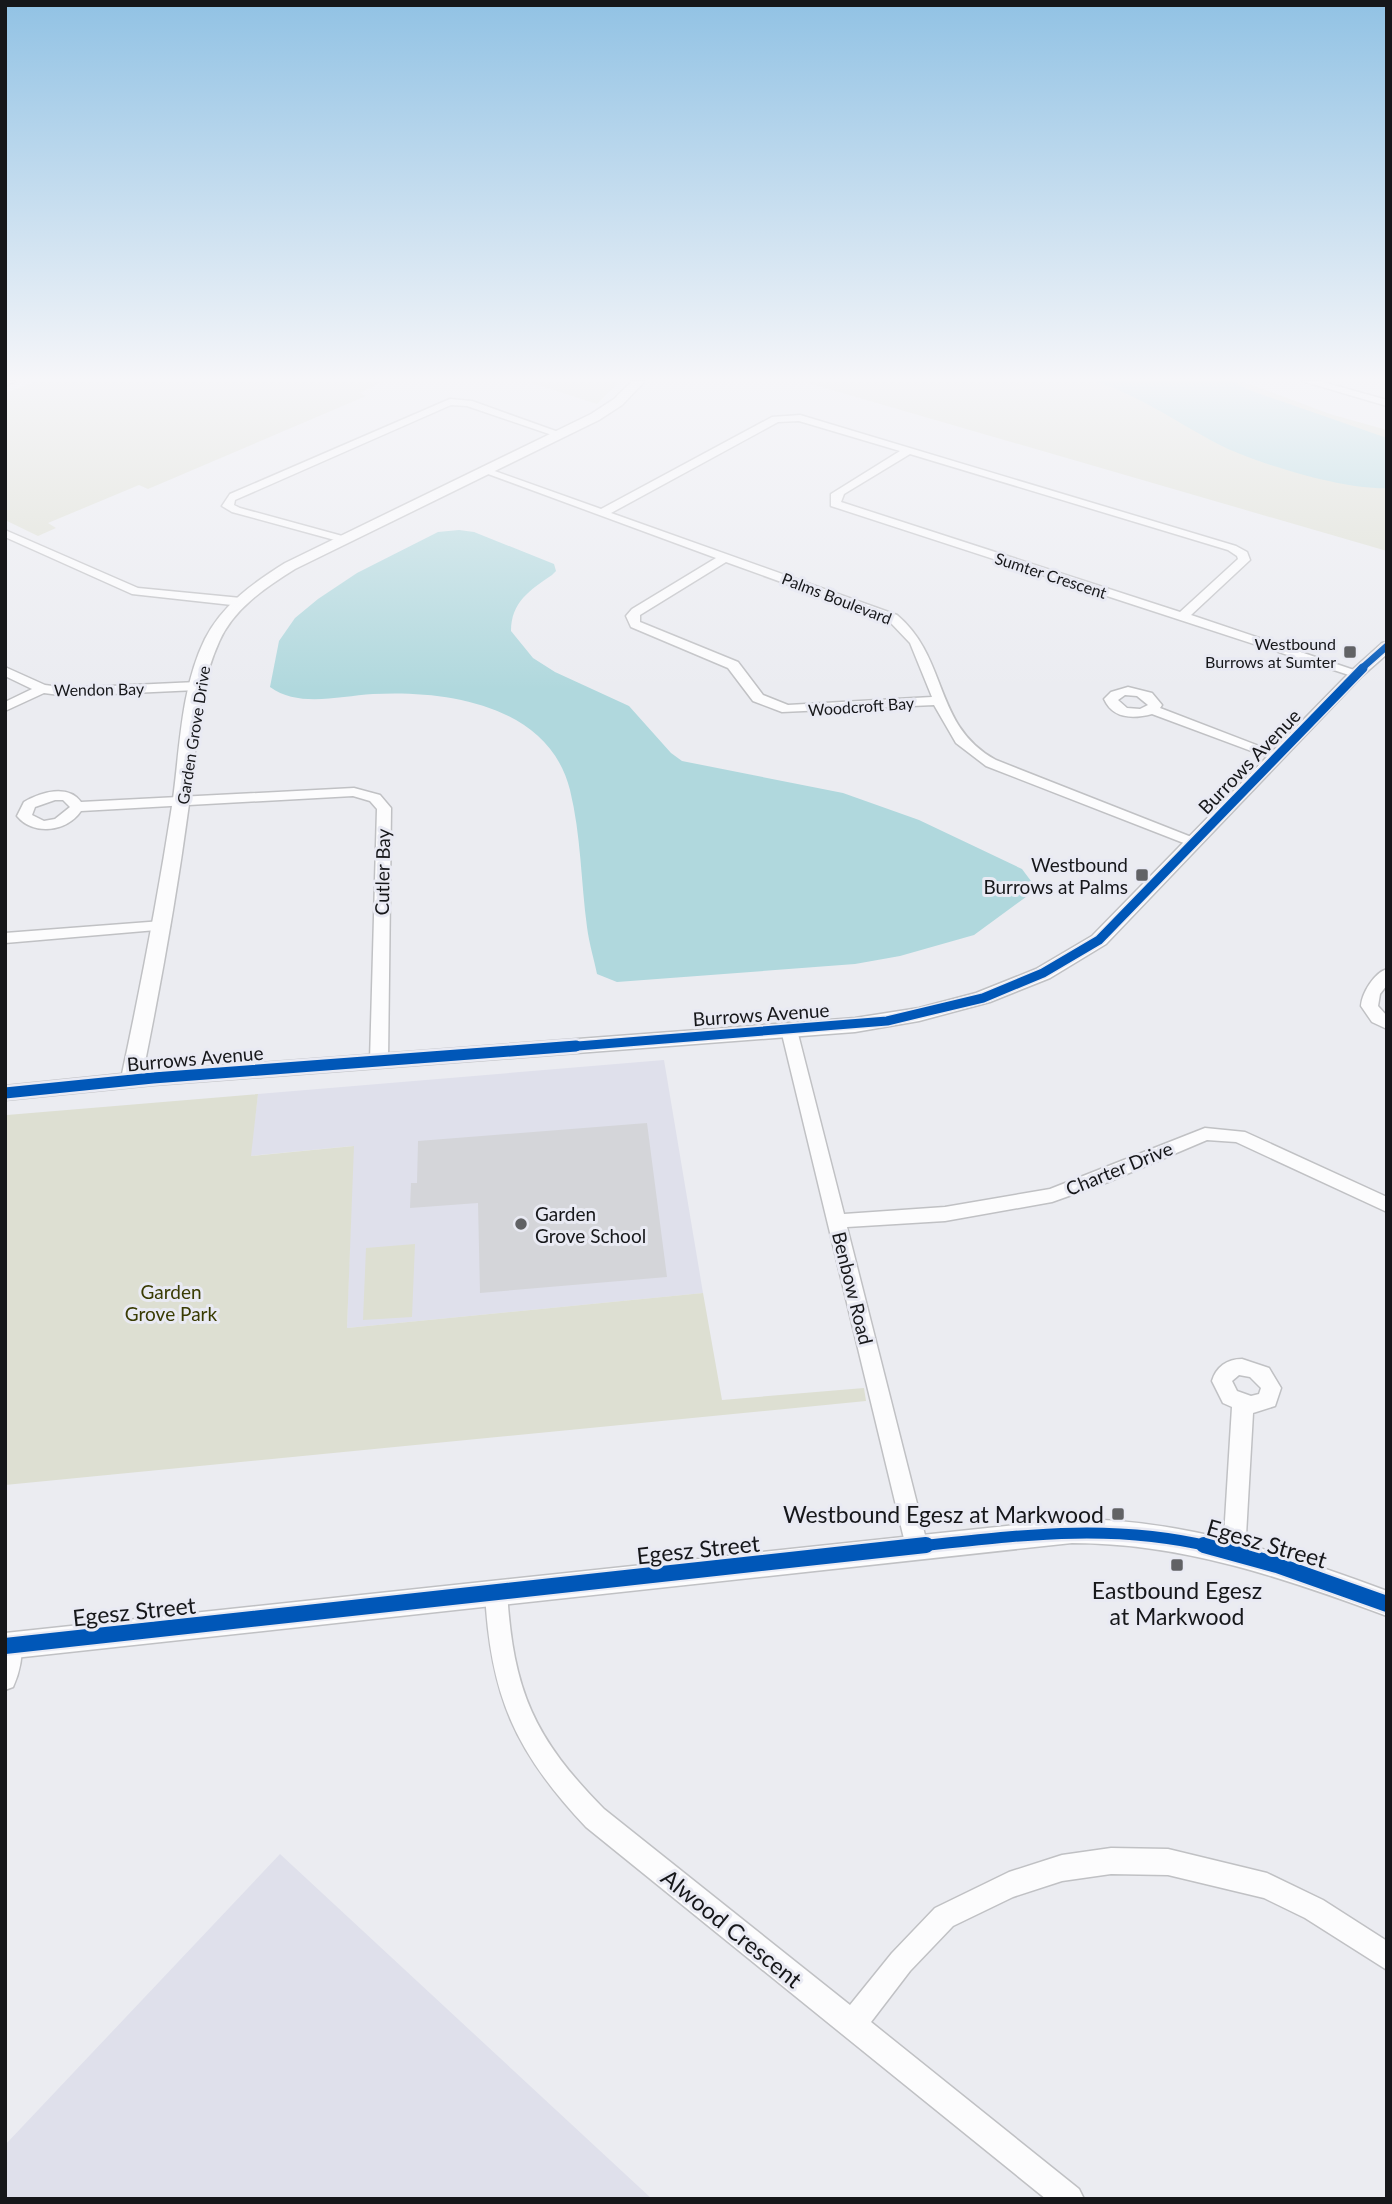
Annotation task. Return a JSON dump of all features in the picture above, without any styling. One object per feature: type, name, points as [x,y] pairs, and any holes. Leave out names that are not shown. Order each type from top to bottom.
[{"type":"street","points":[[262,484],[234,496],[228,506],[342,539]]},
{"type":"street","name":"Garden Grove Drive","points":[[131,1080],[162,926],[197,686],[212,640],[241,602],[275,575],[342,539],[458,484]]},
{"type":"street","name":"Palms Boulevard","points":[[521,484],[882,613],[902,624],[912,636],[956,735],[969,750],[991,764],[1194,843]]},
{"type":"street","points":[[602,513],[657,484]]},
{"type":"street","name":"Sumter Crescent","points":[[854,484],[835,496],[835,505],[1357,673]]},
{"type":"street","points":[[1018,484],[1232,548],[1243,554],[1244,561],[1182,617]]},
{"type":"street","points":[[5,533],[136,592],[241,602]]},
{"type":"street","name":"Woodcroft Bay","points":[[726,557],[636,612],[632,617],[635,624],[733,665],[758,698],[787,709],[940,701]]},
{"type":"street","name":"Burrows Avenue","points":[[5,1093],[131,1080],[897,1020],[939,1011],[1023,984],[1064,964],[1099,940],[1384,648],[1387,631]]},
{"type":"street","name":"Wendon Bay","points":[[5,671],[42,689],[84,692],[197,686]]},
{"type":"street","points":[[5,707],[42,689]]},
{"type":"street","points":[[1152,710],[1278,756]]},
{"type":"street","name":"Cutler Bay","points":[[181,802],[354,792],[367,794],[384,808],[379,1061]]},
{"type":"street","points":[[77,807],[181,802]]},
{"type":"street","points":[[5,937],[162,926]]},
{"type":"street","points":[[1387,974],[1368,1002],[1372,1012],[1387,1024]]},
{"type":"street","name":"Benbow Road","points":[[789,1030],[918,1547]]},
{"type":"street","name":"Charter Drive","points":[[837,1221],[945,1214],[1052,1195],[1205,1134],[1238,1136],[1387,1205]]},
{"type":"street","points":[[1234,1553],[1243,1404]]},
{"type":"street","name":"Egesz Street","points":[[8,1646],[496,1591],[1086,1531],[1180,1542],[1234,1553],[1321,1578],[1387,1604]]},
{"type":"street","name":"Alwood Crescent","points":[[496,1591],[497,1628],[511,1700],[529,1739],[564,1788],[595,1818],[1069,2199]]},
{"type":"street","points":[[5,1679],[8,1646]]},
{"type":"street","points":[[852,2024],[901,1962],[944,1917],[1009,1885],[1062,1868],[1111,1861],[1168,1862],[1266,1886],[1314,1909],[1387,1957]]},
{"type":"shaded area","name":"Garden Grove School","points":[[664,1060],[703,1293],[347,1328],[353,1146],[250,1156],[258,1094]]},
{"type":"shaded area","points":[[280,1854],[652,2199],[5,2199],[5,2145]]},
{"type":"green space","points":[[5,484],[160,484],[148,489],[139,485],[48,523],[56,528],[38,536],[5,520]]},
{"type":"green space","points":[[1156,484],[1387,484],[1387,551]]},
{"type":"green space","name":"Garden Grove Park","points":[[258,1094],[251,1156],[354,1146],[347,1328],[703,1293],[722,1400],[864,1388],[866,1401],[5,1485],[7,1115]]},
{"type":"green space","points":[[415,1244],[412,1317],[363,1320],[366,1248]]},
{"type":"water","points":[[1343,484],[1387,484],[1387,488],[1370,488]]},
{"type":"water","points":[[438,532],[474,532],[554,564],[556,571],[518,604],[511,631],[533,658],[555,672],[629,706],[671,753],[682,761],[843,793],[919,820],[1022,869],[1031,881],[1030,894],[974,935],[900,956],[855,964],[617,982],[597,974],[587,927],[579,841],[570,790],[559,761],[541,739],[518,721],[462,700],[402,693],[306,699],[281,693],[270,687],[279,641],[295,618],[357,573]]},
{"type":"building","name":"Garden Grove School","points":[[647,1123],[667,1277],[480,1293],[478,1203],[410,1208],[411,1183],[417,1183],[418,1141]]},
{"type":"cycle path","points":[[5,1093],[153,1078],[855,1025],[919,1015],[983,998],[1043,973],[1099,940],[1357,673],[1387,646]]},
{"type":"cycle path","points":[[5,1646],[1072,1531],[1124,1533],[1201,1544],[1315,1577],[1387,1604]]},
{"type":"place","name":"Westbound Burrows at Sumter","points":[[1350,652]]},
{"type":"place","name":"Westbound Burrows at Palms","points":[[1142,875]]},
{"type":"place","name":"Garden Grove School","points":[[521,1224]]},
{"type":"place","name":"Westbound Egesz at Markwood","points":[[1118,1514]]},
{"type":"place","name":"Eastbound Egesz at Markwood","points":[[1177,1565]]}]
